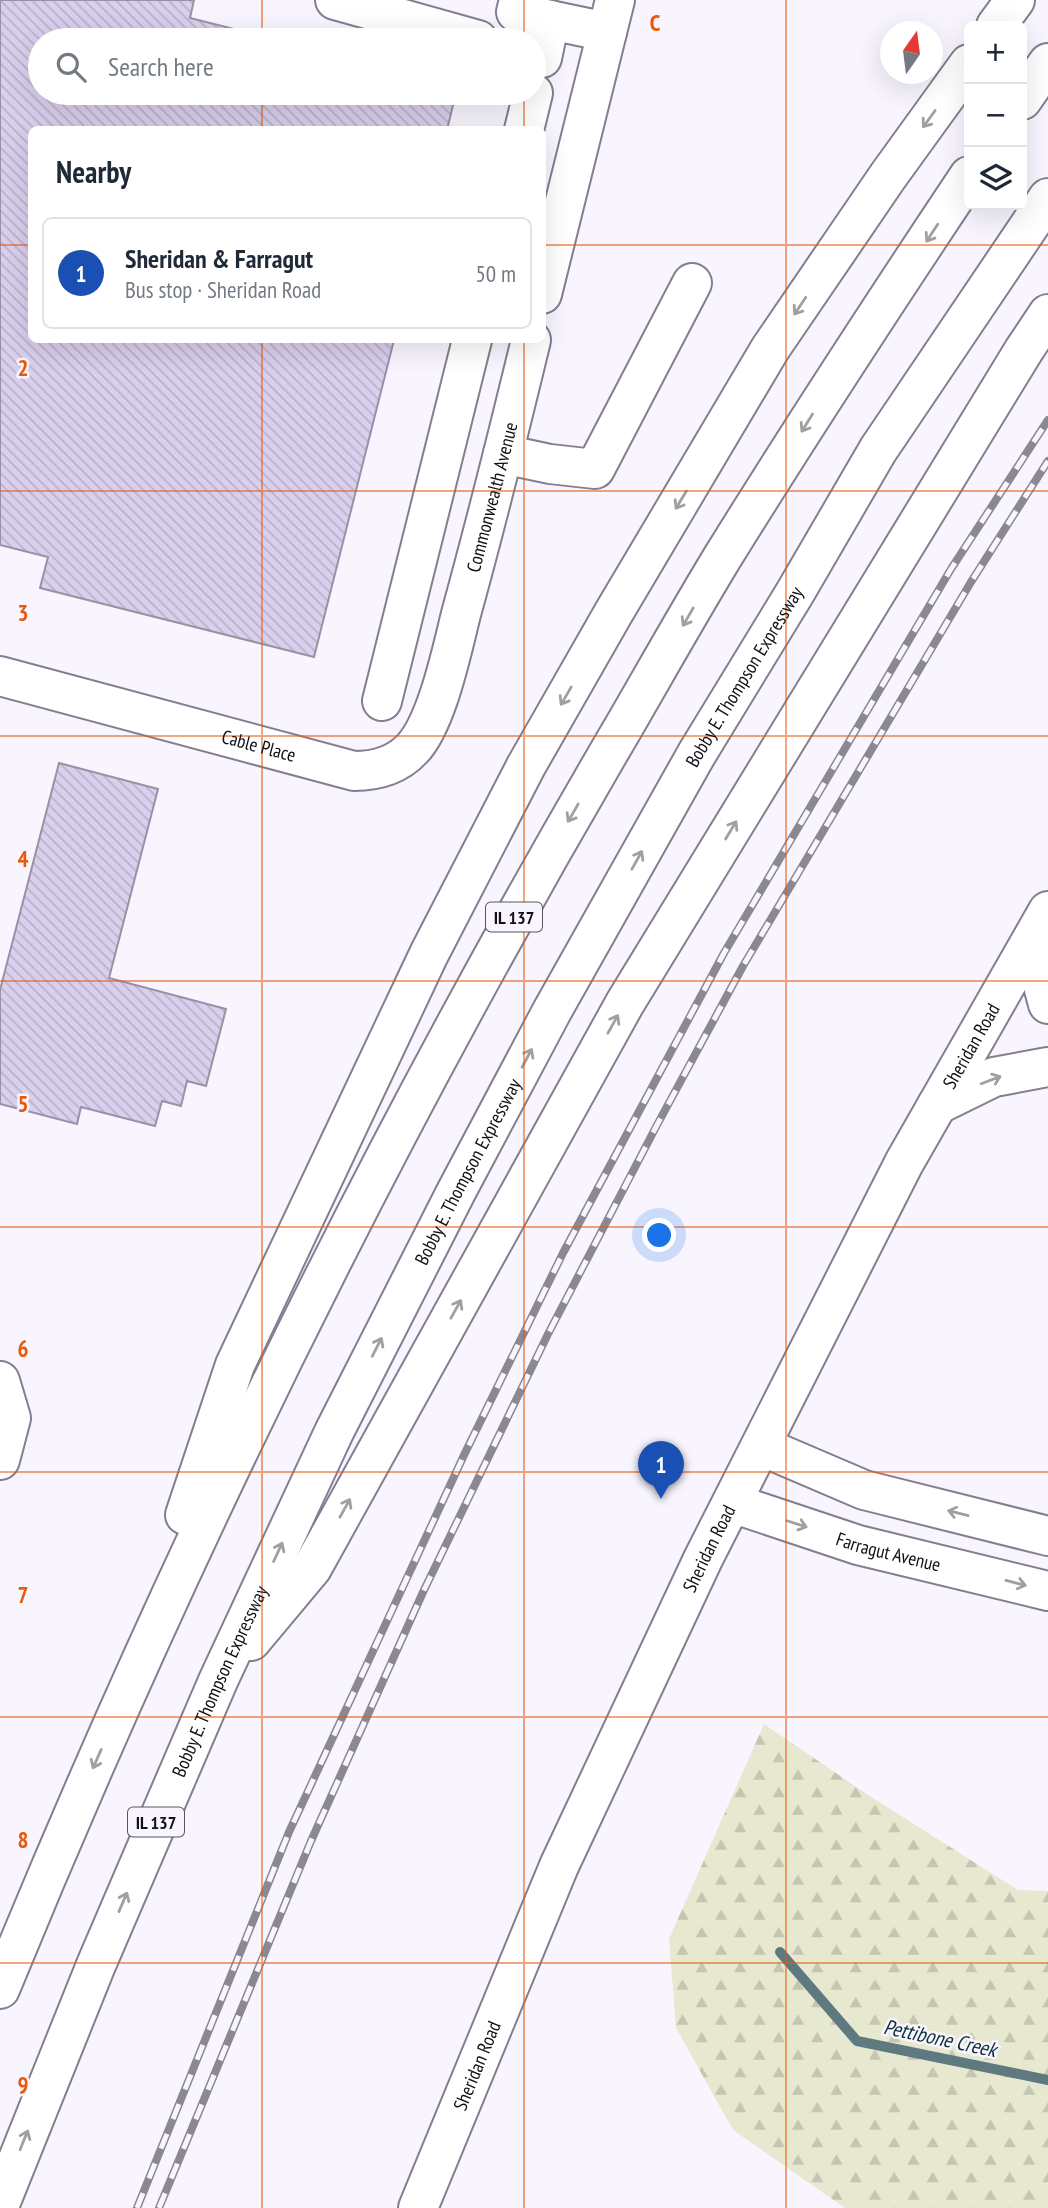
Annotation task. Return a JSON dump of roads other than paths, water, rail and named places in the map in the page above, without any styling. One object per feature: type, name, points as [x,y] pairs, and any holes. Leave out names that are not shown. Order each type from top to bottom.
[{"type":"main road","points":[[335,0],[435,28]]},
{"type":"main road","points":[[519,0],[516,12],[551,20],[611,16],[546,278]]},
{"type":"main road","points":[[1000,21],[1015,0]]},
{"type":"main road","points":[[546,38],[551,20]]},
{"type":"main road","points":[[1027,93],[1048,63]]},
{"type":"main road","points":[[125,1696],[235,1365],[429,954],[486,842],[614,612],[770,349],[888,176],[964,71]]},
{"type":"main road","points":[[525,126],[529,105]]},
{"type":"main road","name":"IL 137","points":[[0,1989],[160,1617],[333,1257],[431,1067],[547,858],[719,562],[834,380],[964,184]]},
{"type":"main road","name":"Bobby E. Thompson Expressway","points":[[0,2203],[96,1965],[218,1681],[363,1375],[456,1192],[572,976],[696,755],[878,450],[1048,198]]},
{"type":"main road","points":[[503,454],[550,464],[595,469],[692,283]]},
{"type":"main road","points":[[218,1681],[312,1568],[625,1003],[1048,314]]},
{"type":"main road","points":[[382,701],[471,343]]},
{"type":"main road","name":"Commonwealth Avenue","points":[[451,654],[530,343]]},
{"type":"main road","points":[[437,478],[494,493]]},
{"type":"main road","name":"Cable Place","points":[[0,676],[354,771],[374,771],[393,763],[412,749],[428,726],[451,654]]},
{"type":"main road","points":[[1043,920],[1041,978],[1048,1004]]},
{"type":"main road","name":"Sheridan Road","points":[[418,2208],[559,1866],[703,1559],[904,1163],[1043,920]]},
{"type":"main road","points":[[937,1105],[994,1077],[1048,1067]]},
{"type":"main road","points":[[0,1381],[11,1418],[0,1460]]},
{"type":"main road","points":[[761,1446],[864,1490],[1048,1536]]},
{"type":"main road","name":"Farragut Avenue","points":[[732,1503],[858,1545],[1048,1591]]},
{"type":"waterway","name":"Pettibone Creek","points":[[780,1952],[857,2041],[1048,2080]]},
{"type":"railway","points":[[137,2208],[289,1832],[465,1453],[563,1253],[724,953],[951,569],[1048,420]]},
{"type":"railway","points":[[159,2208],[311,1841],[424,1590],[548,1334],[743,966],[971,582],[1048,461]]},
{"type":"place","name":"Sheridan & Farragut","points":[[661,1499]]}]
